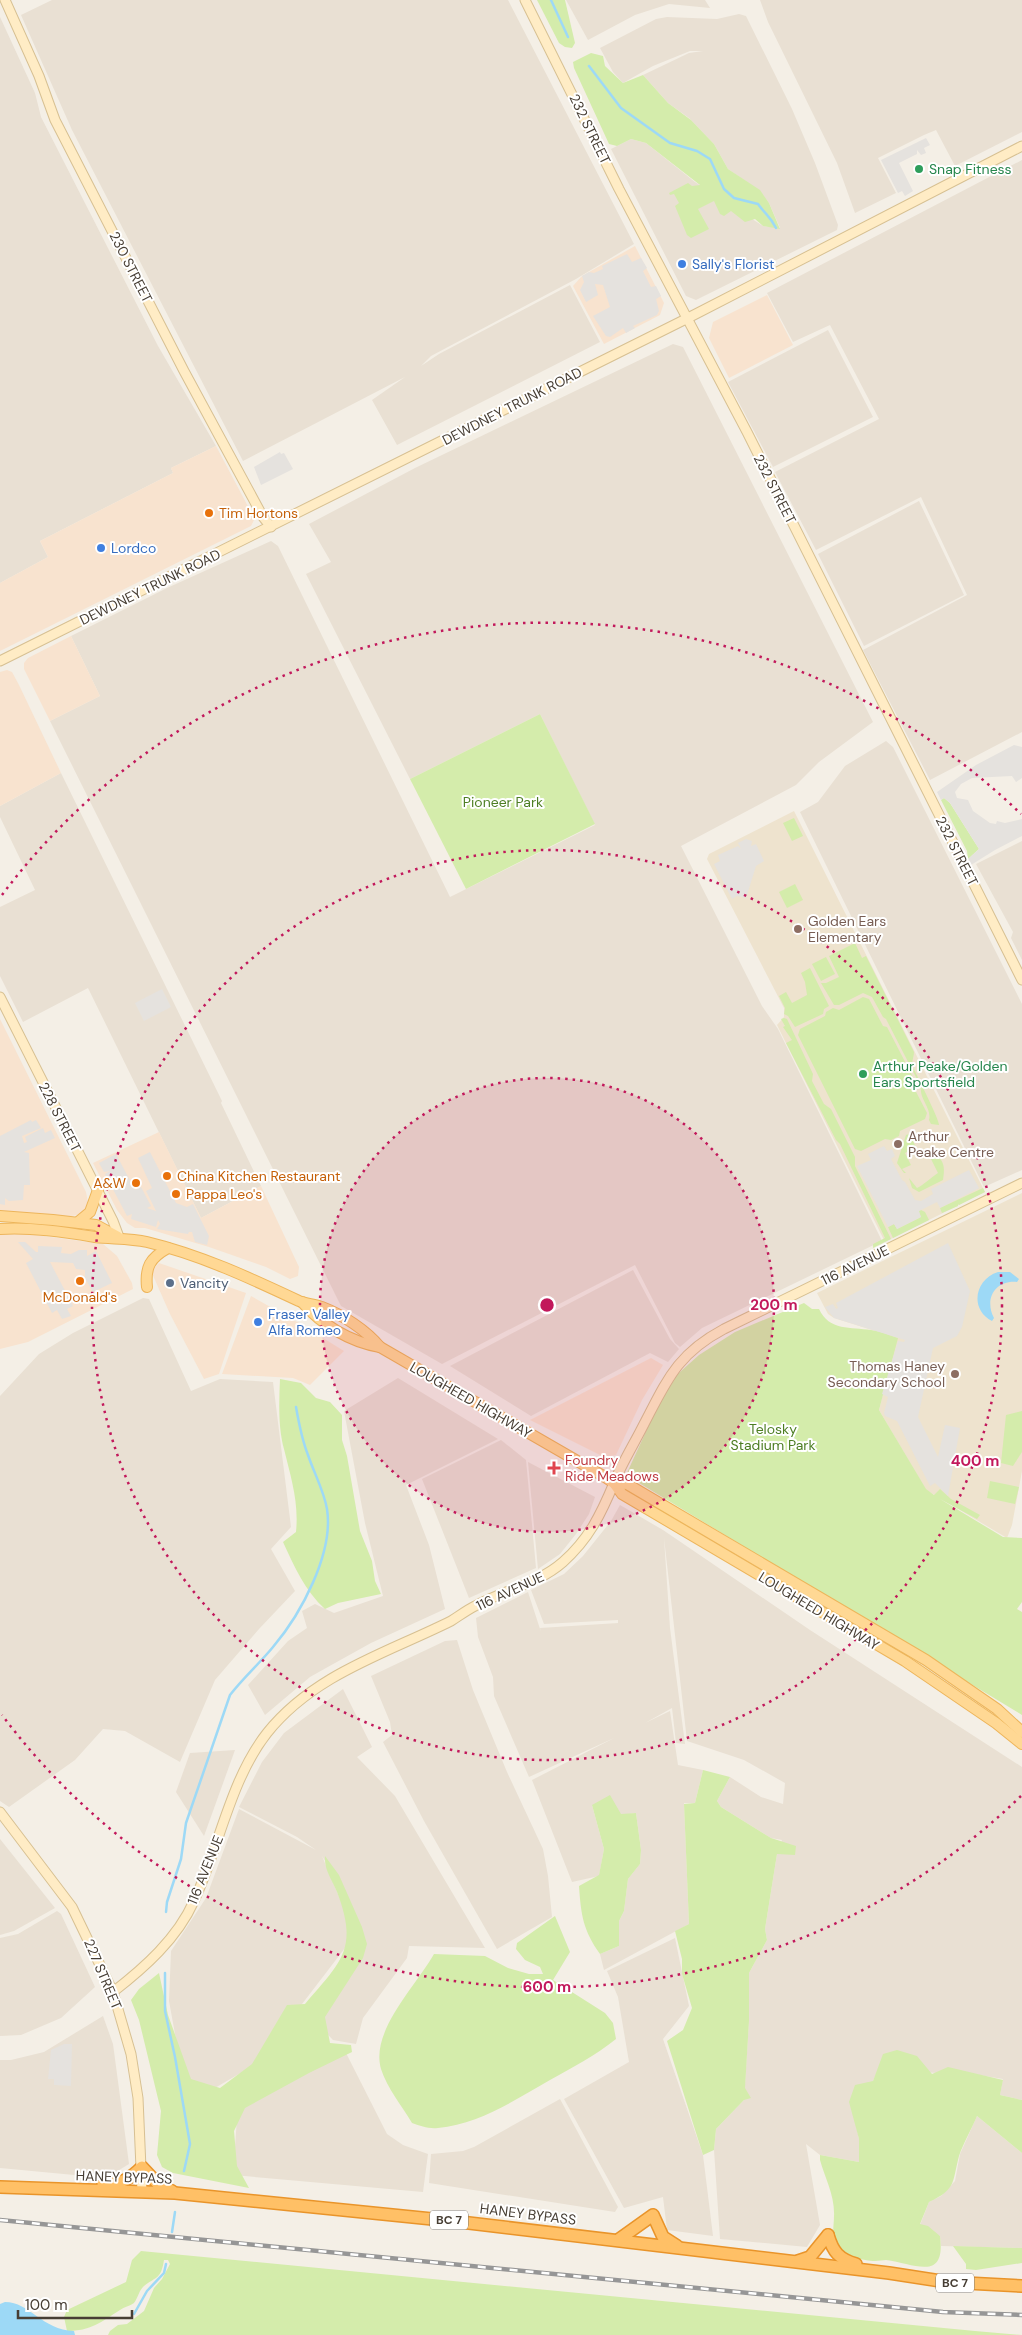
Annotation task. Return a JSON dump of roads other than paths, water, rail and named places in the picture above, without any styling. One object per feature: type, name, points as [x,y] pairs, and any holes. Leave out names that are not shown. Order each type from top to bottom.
[{"type":"highway","points":[[20,2188],[32,2182],[109,2185],[121,2183],[142,2167],[160,2185],[175,2193]]},
{"type":"highway","name":"HANEY BYPASS","points":[[0,2187],[175,2193],[452,2220],[889,2272],[947,2282],[1022,2286]]},
{"type":"highway","points":[[618,2240],[653,2215],[663,2237],[679,2247]]},
{"type":"highway","points":[[798,2262],[810,2257],[828,2236],[832,2250],[842,2260],[889,2272]]},
{"type":"main road","name":"230 STREET","points":[[5,0],[39,76],[55,120],[202,405],[263,517],[271,527]]},
{"type":"main road","name":"232 STREET","points":[[525,0],[686,319],[762,462],[1022,980]]},
{"type":"main road","name":"DEWDNEY TRUNK ROAD","points":[[0,661],[686,319],[1022,146]]},
{"type":"main road","name":"228 STREET","points":[[0,997],[98,1190],[119,1237]]},
{"type":"main road","name":"116 AVENUE","points":[[113,1992],[167,1943],[188,1913],[245,1768],[274,1724],[296,1704],[334,1676],[379,1653],[450,1621],[475,1606],[551,1572],[585,1540],[598,1520],[614,1483],[664,1383],[681,1362],[701,1343],[817,1283],[1022,1183]]},
{"type":"main road","points":[[78,1222],[90,1212],[98,1190]]},
{"type":"main road","name":"LOUGHEED HIGHWAY","points":[[0,1216],[78,1222],[100,1226],[119,1237]]},
{"type":"main road","name":"LOUGHEED HIGHWAY","points":[[0,1229],[26,1229],[100,1237],[119,1237],[149,1242],[195,1256],[243,1274],[302,1302],[322,1307],[368,1334],[380,1348],[614,1483],[622,1494],[905,1661],[996,1723],[1022,1744]]},
{"type":"main road","points":[[147,1287],[145,1274],[149,1262],[168,1248]]},
{"type":"main road","name":"LOUGHEED HIGHWAY","points":[[614,1483],[627,1484],[884,1634],[997,1709],[1022,1732]]},
{"type":"main road","name":"227 STREET","points":[[0,1812],[72,1907],[113,1992],[131,2054],[140,2114],[142,2192]]},
{"type":"water","points":[[998,1272],[1010,1272],[1019,1279],[1017,1282],[1003,1284],[994,1292],[990,1304],[994,1318],[992,1321],[980,1309],[978,1295],[984,1281]]},
{"type":"water","points":[[5,2302],[22,2306],[53,2326],[74,2331],[75,2335],[0,2335],[0,2304]]},
{"type":"waterway","points":[[551,0],[568,37]]},
{"type":"waterway","points":[[589,66],[621,108],[670,143],[697,151],[710,159],[724,189],[734,198],[758,204],[776,228]]},
{"type":"waterway","points":[[166,1912],[167,1902],[181,1859],[186,1823],[230,1695],[273,1647],[294,1618],[313,1582],[325,1544],[328,1526],[326,1502],[304,1444],[296,1407]]},
{"type":"waterway","points":[[165,1973],[165,2011],[190,2144],[184,2171]]},
{"type":"waterway","points":[[172,2232],[175,2212]]},
{"type":"waterway","points":[[134,2314],[147,2291],[164,2273],[166,2264]]},
{"type":"railway","points":[[0,2220],[943,2312],[1022,2315]]},
{"type":"place","name":"Snap Fitness","points":[[919,169]]},
{"type":"place","name":"Sally's Florist","points":[[682,264]]},
{"type":"place","name":"Tim Hortons","points":[[209,513]]},
{"type":"place","name":"Lordco","points":[[101,548]]},
{"type":"place","name":"Golden Ears Elementary","points":[[798,929]]},
{"type":"place","name":"Arthur Peake/Golden Ears Sportsfield","points":[[863,1074]]},
{"type":"place","name":"Arthur Peake Centre","points":[[898,1144]]},
{"type":"place","name":"China Kitchen Restaurant","points":[[167,1176]]},
{"type":"place","name":"A&W","points":[[136,1183]]},
{"type":"place","name":"Pappa Leo's","points":[[176,1194]]},
{"type":"place","name":"McDonald's","points":[[80,1281]]},
{"type":"place","name":"Vancity","points":[[170,1283]]},
{"type":"place","name":"Fraser Valley Alfa Romeo","points":[[258,1322]]},
{"type":"place","name":"Thomas Haney Secondary School","points":[[955,1374]]},
{"type":"place","name":"Foundry Ride Meadows","points":[[554,1468]]},
{"type":"park label","name":"Pioneer Park","points":[[503,802]]},
{"type":"park label","name":"Telosky Stadium Park","points":[[773,1438]]}]
